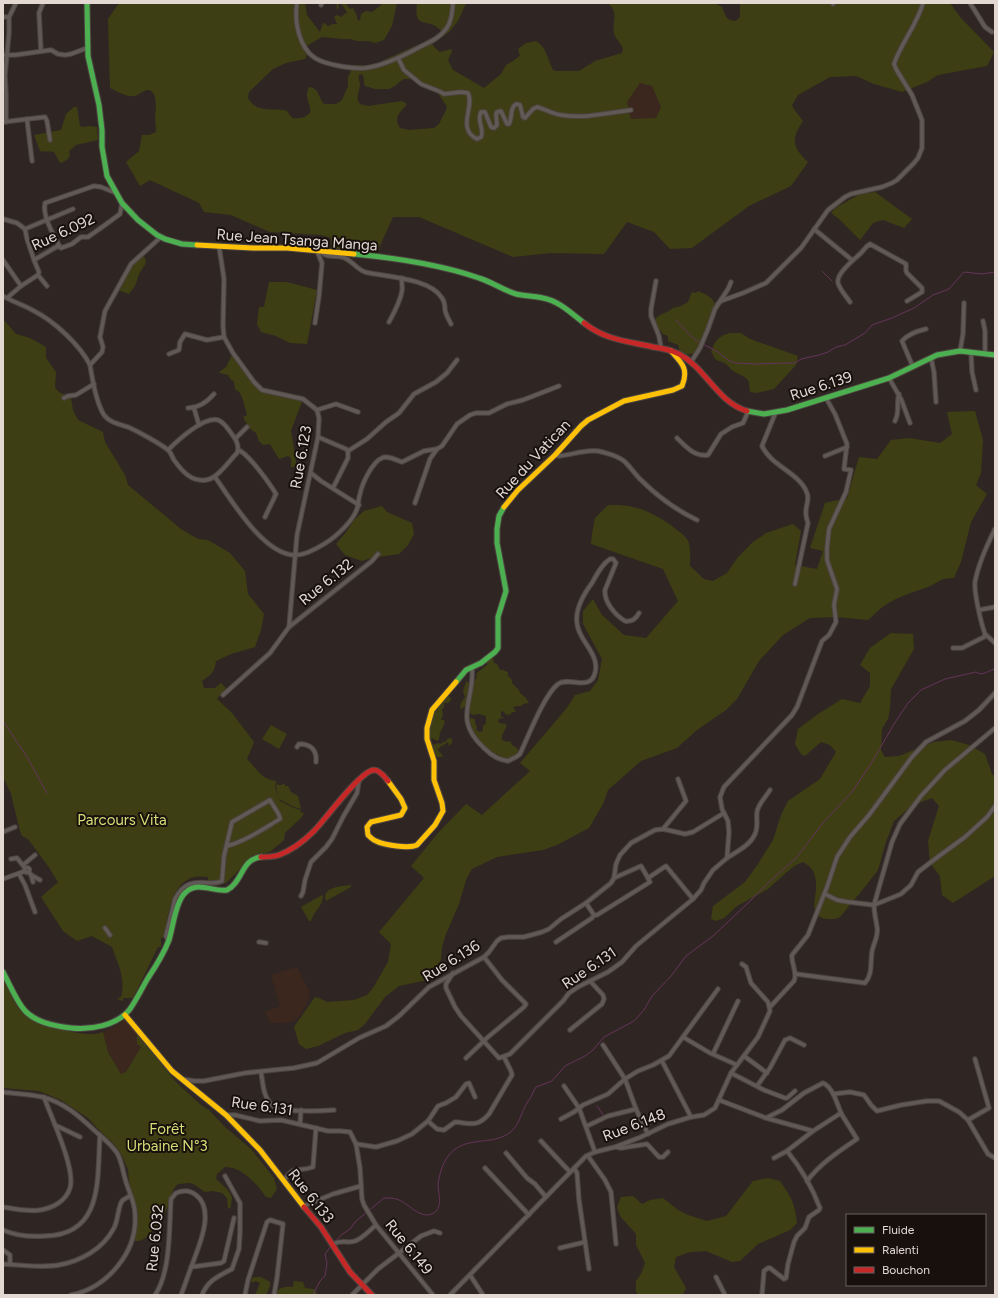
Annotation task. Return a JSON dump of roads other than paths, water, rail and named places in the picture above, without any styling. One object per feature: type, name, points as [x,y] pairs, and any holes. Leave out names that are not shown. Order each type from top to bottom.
[{"type":"street","points":[[16,3],[9,17],[5,55],[4,122],[40,117],[46,118],[50,140]]},
{"type":"street","points":[[41,51],[38,13],[43,3]]},
{"type":"street","name":"Rue Jean Tsanga Manga","points":[[87,3],[87,48],[99,105],[105,169],[109,182],[122,203],[138,220],[161,237],[182,244],[287,248],[413,261],[468,275],[516,294],[554,301],[590,328],[602,335],[671,351]]},
{"type":"street","points":[[297,3],[298,32],[310,53],[316,59],[351,68],[366,68],[398,58],[437,38],[443,34],[450,21],[453,3]]},
{"type":"street","points":[[718,304],[721,301],[743,294],[766,283],[801,248],[828,210],[845,197],[892,183],[907,171],[918,158],[922,143],[922,120],[915,101],[894,64],[906,37],[917,20],[923,3]]},
{"type":"street","points":[[970,3],[983,24],[992,32]]},
{"type":"street","points":[[3,17],[9,17]]},
{"type":"street","points":[[5,55],[51,50],[65,56],[87,48]]},
{"type":"street","points":[[398,58],[404,70],[421,84],[444,94],[461,92],[468,93],[470,100],[467,118],[468,127],[470,133],[477,139],[481,137],[482,134],[479,117],[481,112],[485,112],[491,127],[494,128],[496,125],[497,112],[501,111],[507,124],[509,124],[511,122],[512,108],[516,104],[520,106],[522,117],[525,118],[533,109],[537,107],[558,115],[568,116],[631,110]]},
{"type":"street","points":[[27,120],[32,161]]},
{"type":"street","points":[[61,248],[48,221],[44,207],[45,203],[94,186],[116,193]]},
{"type":"street","name":"Rue 6.092","points":[[25,229],[28,244],[34,260],[58,246],[61,248],[72,244],[81,237],[87,237],[111,221],[121,212],[122,203]]},
{"type":"street","points":[[3,219],[17,223],[25,229],[73,210]]},
{"type":"street","points":[[814,229],[852,260]]},
{"type":"street","points":[[90,365],[102,352],[103,347],[100,337],[105,311],[131,264],[161,237]]},
{"type":"street","points":[[850,302],[840,288],[838,278],[852,260],[862,252],[868,244],[871,244],[906,264],[907,273],[923,290],[907,301]]},
{"type":"street","name":"Rue 6.123","points":[[219,246],[225,286],[223,326],[224,337],[237,360],[246,373],[262,390],[303,399],[317,410],[320,423],[311,473],[297,535],[289,627]]},
{"type":"street","points":[[320,252],[326,255],[346,258],[364,271],[415,281],[429,287],[439,294],[445,303],[447,317],[451,324]]},
{"type":"street","points":[[315,323],[322,262],[320,252]]},
{"type":"street","points":[[3,260],[21,286]]},
{"type":"street","points":[[34,260],[39,272],[38,275],[47,286]]},
{"type":"street","points":[[7,298],[21,286],[38,275]]},
{"type":"street","points":[[389,322],[396,308],[402,290],[402,278]]},
{"type":"street","points":[[656,281],[651,316],[659,336],[661,348]]},
{"type":"street","points":[[690,362],[700,348],[718,304],[731,282]]},
{"type":"street","points":[[3,296],[34,311],[56,325],[86,358],[90,365],[94,384],[104,415],[115,423],[128,427],[142,434],[168,450],[174,460],[192,479],[207,480],[215,477],[238,450],[236,438],[223,423],[217,420],[211,420],[199,425],[168,450]]},
{"type":"street","points":[[960,351],[963,334],[964,303]]},
{"type":"street","points":[[983,321],[986,332],[985,353]]},
{"type":"street","points":[[912,367],[902,341],[914,332],[926,329]]},
{"type":"street","points":[[169,354],[179,350],[180,342],[186,334],[208,340],[224,337]]},
{"type":"street","name":"Rue 6.139","points":[[671,351],[679,354],[690,362],[729,402],[748,412],[763,415],[775,414],[888,378],[931,358],[947,353],[960,351],[995,355]]},
{"type":"street","name":"Rue du Vatican","points":[[125,1015],[168,941],[180,901],[187,891],[197,886],[224,891],[231,889],[246,865],[253,859],[256,857],[270,858],[277,856],[316,830],[341,799],[369,771],[376,770],[383,775],[395,789],[405,806],[401,815],[375,821],[369,824],[367,831],[371,838],[377,842],[397,846],[408,847],[418,845],[435,825],[444,811],[435,786],[433,775],[434,761],[427,740],[426,731],[429,716],[435,705],[466,670],[481,663],[495,652],[499,646],[498,617],[506,591],[498,543],[497,529],[499,516],[505,505],[518,490],[555,455],[581,426],[624,401],[636,397],[673,390],[682,386],[686,379],[686,369],[671,351]]},
{"type":"street","points":[[971,352],[971,367],[976,390]]},
{"type":"street","points":[[931,358],[936,402]]},
{"type":"street","points":[[348,451],[367,439],[386,422],[399,413],[414,394],[436,382],[447,373],[457,360]]},
{"type":"street","points":[[888,378],[898,394],[910,423]]},
{"type":"street","points":[[64,398],[76,395],[94,384]]},
{"type":"street","points":[[415,503],[430,459],[437,449],[445,443],[457,424],[470,415],[476,413],[489,414],[507,404],[523,400],[559,386]]},
{"type":"street","points":[[188,408],[194,408],[204,403],[214,394]]},
{"type":"street","points":[[895,420],[898,415],[898,394]]},
{"type":"street","points":[[727,858],[729,832],[728,820],[722,809],[720,797],[724,787],[792,715],[797,707],[822,641],[829,635],[836,622],[834,605],[837,590],[827,560],[827,548],[830,529],[846,492],[851,470],[844,469],[847,447],[846,440],[835,414],[826,398]]},
{"type":"street","points":[[317,410],[336,404],[358,412]]},
{"type":"street","points":[[194,408],[199,425]]},
{"type":"street","points":[[677,438],[689,450],[699,455],[708,455],[721,434],[732,427],[743,423],[748,412]]},
{"type":"street","points":[[775,414],[762,446],[764,450],[783,469],[802,482],[808,498],[806,515],[808,523],[795,584]]},
{"type":"street","points":[[236,438],[247,427]]},
{"type":"street","points":[[318,436],[348,451]]},
{"type":"street","points":[[825,456],[847,447]]},
{"type":"street","points":[[215,477],[257,535],[274,548],[285,554],[295,555],[315,550],[328,542],[342,529],[353,516],[359,505],[360,494],[371,469],[383,457],[402,462],[424,451],[437,449]]},
{"type":"street","points":[[238,450],[245,454],[276,494],[264,517]]},
{"type":"street","points":[[333,488],[348,458],[348,451]]},
{"type":"street","points":[[555,455],[559,456],[599,451],[619,458],[626,462],[639,478],[662,498],[679,511],[697,520]]},
{"type":"street","points":[[311,473],[359,505]]},
{"type":"street","points":[[995,529],[986,549],[975,582],[979,610],[985,634],[995,643]]},
{"type":"street","name":"Rue 6.132","points":[[223,695],[270,653],[289,627],[372,561],[378,554]]},
{"type":"street","points":[[472,668],[467,709],[468,726],[477,741],[488,752],[494,757],[508,761],[520,754],[541,708],[555,687],[568,681],[585,683],[592,679],[595,674],[595,662],[578,629],[577,616],[585,593],[605,563],[610,559],[613,559],[616,563],[604,594],[609,605],[614,612],[625,621],[632,621],[639,613]]},
{"type":"street","points":[[979,610],[995,607]]},
{"type":"street","points":[[953,648],[962,648],[982,639],[985,634]]},
{"type":"street","points":[[742,964],[746,967],[751,983],[768,1002],[770,1007],[796,978],[792,964],[792,955],[808,935],[824,894],[836,857],[850,837],[869,815],[912,757],[926,742],[965,721],[979,710],[995,693]]},
{"type":"street","points":[[796,974],[866,983],[872,965],[872,952],[878,933],[878,927],[874,914],[874,905],[892,842],[900,824],[921,796],[945,770],[995,728]]},
{"type":"street","points":[[297,747],[299,744],[304,744],[315,751],[317,755],[316,762]]},
{"type":"street","points":[[663,829],[686,801],[678,779]]},
{"type":"street","points":[[301,896],[311,862],[332,839],[357,793],[359,781]]},
{"type":"street","name":"Rue 6.131","points":[[484,1040],[499,1058],[510,1054],[563,1001],[569,993],[590,980],[608,972],[622,962],[636,946],[693,899],[701,890],[713,870],[751,841],[757,829],[757,812],[770,790]]},
{"type":"street","points":[[168,941],[166,936],[174,899],[185,886],[193,882],[217,883],[222,881],[224,856],[232,822],[270,800],[273,808],[280,816],[280,819],[252,836],[236,844],[227,846]]},
{"type":"street","points":[[824,894],[837,900],[874,905],[901,894],[908,889],[918,872],[965,837],[987,817],[995,806]]},
{"type":"street","points":[[614,878],[616,864],[620,855],[631,843],[655,830],[663,829],[685,834],[693,832],[724,813]]},
{"type":"street","points":[[3,832],[14,827]]},
{"type":"street","points":[[3,879],[26,870],[35,855]]},
{"type":"street","points":[[10,859],[18,858],[33,882]]},
{"type":"street","points":[[556,942],[587,922],[594,915],[597,915],[622,898],[650,882],[641,866],[614,878]]},
{"type":"street","points":[[648,878],[666,866],[693,899]]},
{"type":"street","points":[[26,870],[40,880]]},
{"type":"street","points":[[19,874],[25,885],[35,912]]},
{"type":"street","name":"Rue 6.136","points":[[181,1079],[204,1081],[245,1073],[302,1067],[317,1063],[359,1038],[386,1026],[429,988],[453,973],[484,957],[490,952],[500,938],[524,937],[549,929],[561,919],[586,903],[611,883],[614,878]]},
{"type":"street","points":[[586,903],[594,915]]},
{"type":"street","points":[[105,928],[110,935]]},
{"type":"street","points":[[259,942],[266,943]]},
{"type":"street","points":[[466,1058],[484,1040],[526,1004],[502,980],[484,957]]},
{"type":"street","points":[[3,972],[22,1008],[39,1020],[63,1026],[86,1028],[109,1024],[125,1015]]},
{"type":"street","points":[[453,973],[446,984],[447,992],[461,1016],[484,1040]]},
{"type":"street","points":[[570,1030],[602,1004],[604,999],[603,995],[590,980]]},
{"type":"street","points":[[561,1119],[586,1103],[608,1094],[625,1079],[638,1071],[662,1061],[669,1056],[718,989]]},
{"type":"street","points":[[713,1054],[738,1001]]},
{"type":"street","name":"Rue 6.148","points":[[450,1295],[582,1159],[595,1152],[615,1147],[648,1134],[668,1124],[691,1117],[702,1116],[711,1111],[719,1100],[731,1073],[762,1031],[770,1011],[770,1007]]},
{"type":"street","name":"Rue 6.131","points":[[125,1015],[156,1054],[181,1079],[226,1115],[260,1121],[281,1120],[333,1132],[348,1132],[352,1134],[356,1144]]},
{"type":"street","points":[[683,1037],[713,1054],[737,1065]]},
{"type":"street","points":[[757,1086],[767,1073],[786,1039],[790,1038],[804,1045]]},
{"type":"street","points":[[603,1045],[625,1079],[636,1109],[648,1134]]},
{"type":"street","points":[[744,1056],[767,1073]]},
{"type":"street","points":[[428,1121],[437,1129],[444,1130],[455,1122],[470,1125],[479,1123],[485,1119],[512,1075],[504,1057]]},
{"type":"street","points":[[968,1120],[989,1108],[974,1059]]},
{"type":"street","points":[[662,1061],[691,1117]]},
{"type":"street","points":[[261,1072],[264,1089],[268,1100],[274,1106],[286,1109],[334,1110]]},
{"type":"street","points":[[731,1073],[785,1098],[788,1098],[795,1091]]},
{"type":"street","points":[[356,1144],[376,1147],[397,1141],[412,1134],[428,1121],[438,1106],[456,1097],[466,1084],[469,1083],[475,1097]]},
{"type":"street","points":[[766,1118],[782,1110],[804,1093],[823,1083],[833,1094],[841,1113],[857,1139],[831,1157],[816,1170],[807,1181]]},
{"type":"street","points":[[564,1086],[579,1108],[587,1126],[595,1152]]},
{"type":"street","points":[[3,1092],[44,1097],[72,1111],[110,1144],[118,1156],[135,1208],[135,1225],[131,1241],[125,1256],[109,1276],[91,1289],[71,1295]]},
{"type":"street","points":[[833,1094],[850,1092],[864,1095],[877,1111],[927,1100],[939,1101],[959,1112],[968,1120],[988,1154],[995,1158]]},
{"type":"street","points":[[3,1207],[38,1210],[54,1206],[64,1199],[70,1189],[68,1164],[44,1097]]},
{"type":"street","points":[[719,1100],[766,1118],[813,1131]]},
{"type":"street","points":[[587,1126],[608,1116],[636,1109]]},
{"type":"street","points":[[300,1124],[301,1110]]},
{"type":"street","points":[[774,1158],[787,1151],[813,1131],[841,1113]]},
{"type":"street","name":"Rue 6.133","points":[[226,1115],[260,1150],[321,1227],[345,1265],[372,1295]]},
{"type":"street","points":[[55,1125],[80,1137]]},
{"type":"street","points":[[284,1181],[290,1172],[296,1170],[305,1171],[312,1167],[316,1128]]},
{"type":"street","points":[[3,1230],[22,1235],[54,1236],[65,1234],[82,1222],[91,1210],[95,1198],[100,1135]]},
{"type":"street","points":[[541,1142],[570,1172]]},
{"type":"street","name":"Rue 6.149","points":[[356,1144],[362,1199],[368,1211],[376,1225],[432,1295]]},
{"type":"street","points":[[615,1147],[622,1148],[647,1144],[659,1157],[663,1158],[668,1152]]},
{"type":"street","points":[[762,1295],[764,1271],[770,1268],[784,1279],[786,1278],[794,1242],[797,1236],[805,1228],[810,1217],[820,1208],[807,1181],[787,1151]]},
{"type":"street","points":[[506,1153],[527,1178],[535,1184],[546,1197]]},
{"type":"street","points":[[588,1156],[606,1180],[611,1192],[616,1244]]},
{"type":"street","points":[[485,1168],[529,1215]]},
{"type":"street","points":[[574,1168],[577,1173],[579,1200],[589,1269]]},
{"type":"street","points":[[202,1295],[205,1287],[212,1280],[232,1269],[239,1249],[240,1203],[225,1176]]},
{"type":"street","points":[[304,1206],[333,1194],[361,1186]]},
{"type":"street","name":"Rue 6.032","points":[[155,1295],[162,1281],[166,1265],[171,1199],[176,1192],[180,1191],[190,1192],[198,1196],[203,1204],[205,1215],[204,1232],[181,1295]]},
{"type":"street","points":[[3,1264],[58,1266],[86,1256],[108,1236],[116,1222],[122,1202],[130,1196]]},
{"type":"street","points":[[191,1267],[221,1263],[224,1261],[234,1218]]},
{"type":"street","points":[[245,1295],[248,1280],[267,1222],[270,1220],[283,1224],[274,1295]]},
{"type":"street","points":[[332,1244],[340,1240],[350,1242],[356,1241],[376,1225]]},
{"type":"street","points":[[352,1295],[362,1284],[421,1236],[434,1231],[440,1233]]},
{"type":"street","points":[[560,1248],[585,1242]]},
{"type":"street","points":[[3,1250],[10,1256],[10,1264]]},
{"type":"street","points":[[470,1275],[483,1295]]},
{"type":"street","points":[[716,1277],[725,1295]]},
{"type":"waterway","points":[[822,271],[832,281]]},
{"type":"waterway","points":[[703,344],[735,363],[795,363],[801,359],[819,355],[836,347],[845,345],[865,333],[872,325],[914,308],[933,295],[949,289],[964,272],[982,274],[995,272]]},
{"type":"waterway","points":[[676,320],[696,341],[700,343]]},
{"type":"waterway","points":[[335,1242],[341,1235],[350,1229],[356,1221],[384,1198],[394,1198],[399,1200],[419,1213],[428,1215],[436,1211],[439,1205],[438,1184],[442,1168],[450,1154],[465,1144],[500,1138],[508,1134],[517,1124],[536,1087],[552,1081],[565,1066],[585,1056],[593,1050],[604,1037],[634,1021],[644,1010],[652,996],[671,976],[686,956],[713,936],[797,857],[822,824],[851,793],[869,767],[908,703],[921,690],[945,679],[976,672],[982,674],[995,669]]},
{"type":"waterway","points":[[3,721],[27,757],[47,793]]},
{"type":"waterway","points":[[597,1106],[604,1116]]},
{"type":"waterway","points":[[313,1295],[320,1281],[325,1276],[327,1263],[325,1254],[331,1246]]},
{"type":"park label","name":"Parcours Vita","points":[[122,820]]},
{"type":"park label","name":"Forêt Urbaine N°3","points":[[167,1138]]}]
